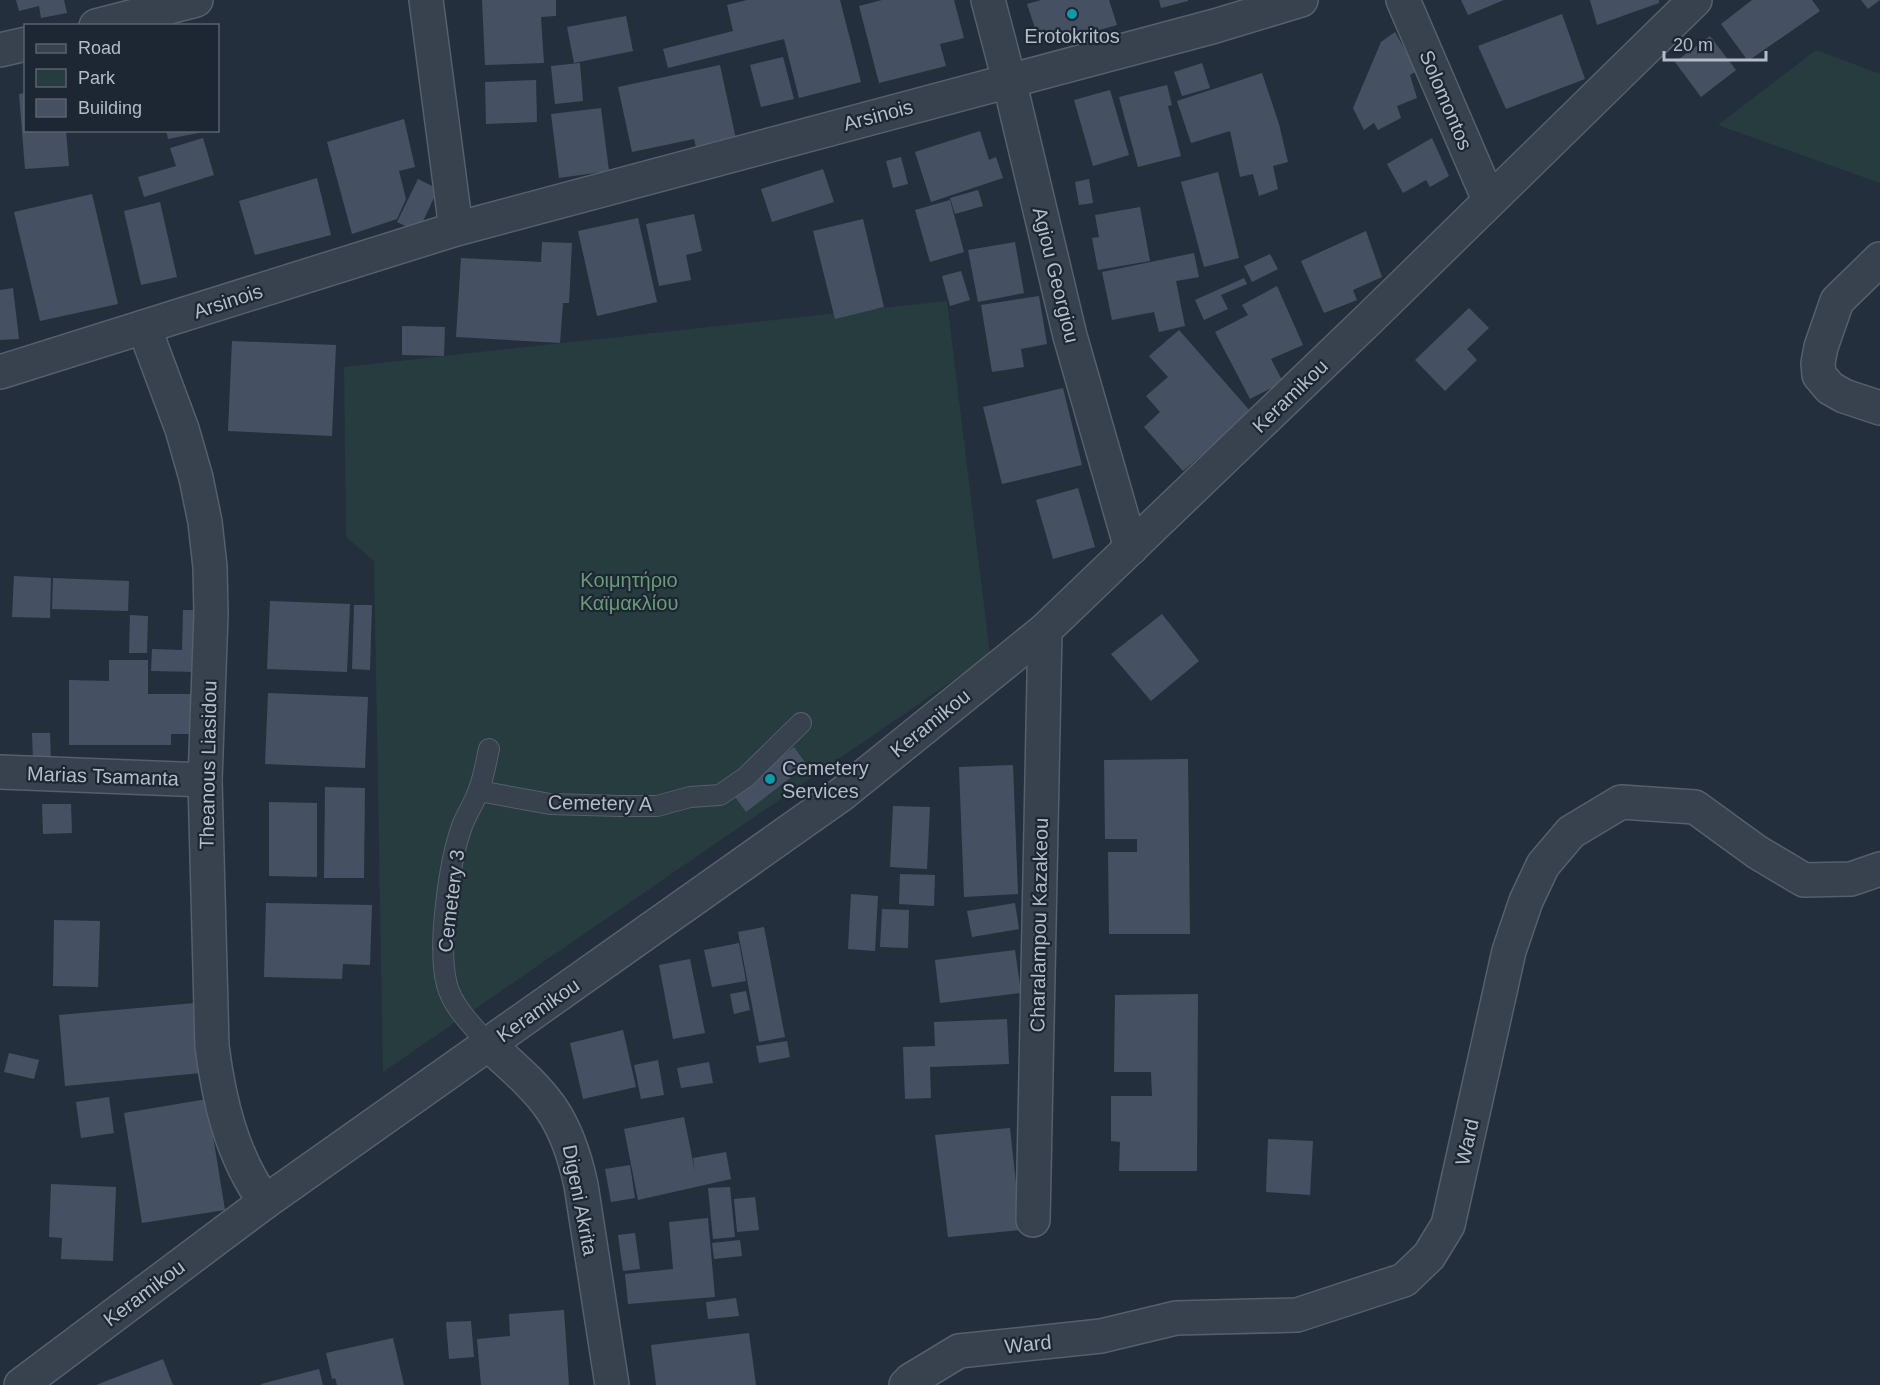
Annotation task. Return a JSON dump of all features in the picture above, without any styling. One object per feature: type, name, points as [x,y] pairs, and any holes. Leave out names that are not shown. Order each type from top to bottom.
[{"type":"street","points":[[104,24],[196,0]]},
{"type":"street","points":[[426,0],[456,229]]},
{"type":"street","name":"Agiou Georgiou","points":[[988,0],[1070,336],[1131,548]]},
{"type":"street","name":"Arsinois","points":[[0,372],[456,229],[1215,26],[1301,0]]},
{"type":"street","name":"Solomontos","points":[[1403,0],[1489,200]]},
{"type":"street","name":"Keramikou","points":[[21,1385],[265,1202],[842,794],[1045,630],[1362,326],[1695,0]]},
{"type":"street","points":[[0,50],[24,44]]},
{"type":"street","points":[[1874,272],[1837,301],[1821,347],[1818,363],[1819,375],[1830,388],[1844,396],[1880,408]]},
{"type":"street","name":"Theanous Liasidou","points":[[144,327],[182,429],[196,478],[205,522],[212,614],[205,780],[212,1046],[215,1075],[222,1105],[237,1151],[249,1180],[265,1202]]},
{"type":"street","name":"Charalampou Kazakeou","points":[[1033,1220],[1045,630]]},
{"type":"street","name":"Marias Tsamanta","points":[[0,772],[205,780]]},
{"type":"street","name":"Ward","points":[[906,1385],[959,1351],[1101,1336],[1176,1318],[1297,1315],[1404,1280],[1429,1256],[1448,1225],[1509,951],[1526,901],[1543,865],[1571,832],[1622,802],[1695,807],[1757,852],[1804,880],[1851,879],[1880,869]]},
{"type":"street","name":"Digeni Akrita","points":[[489,1045],[538,1090],[555,1111],[567,1134],[581,1185],[612,1385]]},
{"type":"lane","name":"Cemetery A","points":[[479,791],[550,804],[620,806],[657,806],[690,797],[720,795],[746,777],[801,723]]},
{"type":"lane","name":"Cemetery 3","points":[[489,748],[479,791],[461,829],[445,916],[442,956],[447,986],[457,1005],[489,1045]]},
{"type":"green space","points":[[1816,50],[1880,74],[1880,183],[1718,125]]},
{"type":"green space","name":"Κοιμητήριο Καϊμακλίου","points":[[947,301],[990,655],[383,1072],[374,561],[346,537],[344,367]]},
{"type":"building","points":[[16,0],[64,0],[67,13],[41,18],[39,6],[19,11]]},
{"type":"building","points":[[482,0],[556,0],[556,16],[541,17],[544,63],[485,65]]},
{"type":"building","points":[[747,0],[840,0],[861,82],[799,98],[784,39],[668,68],[663,49],[733,31],[727,5]]},
{"type":"building","points":[[882,0],[954,0],[964,38],[940,44],[946,66],[879,83],[859,6]]},
{"type":"building","name":"Erotokritos","points":[[1041,0],[1109,0],[1117,25],[1054,43],[1037,34],[1027,4]]},
{"type":"building","points":[[1159,0],[1188,0],[1188,1],[1161,8]]},
{"type":"building","points":[[1461,0],[1504,0],[1468,15]]},
{"type":"building","points":[[1590,0],[1659,0],[1659,3],[1597,25]]},
{"type":"building","points":[[1752,0],[1812,0],[1820,11],[1748,61],[1721,24]]},
{"type":"building","points":[[1861,0],[1880,0],[1868,9]]},
{"type":"building","points":[[1562,14],[1585,79],[1506,109],[1478,46]]},
{"type":"building","points":[[626,16],[633,51],[574,63],[567,27]]},
{"type":"building","points":[[1395,32],[1417,71],[1410,75],[1417,98],[1397,106],[1401,118],[1378,130],[1374,123],[1364,130],[1353,108],[1381,42]]},
{"type":"building","points":[[1710,36],[1736,70],[1701,97],[1675,62]]},
{"type":"building","points":[[783,57],[794,99],[761,107],[750,65]]},
{"type":"building","points":[[580,63],[583,101],[555,104],[551,66]]},
{"type":"building","points":[[1202,63],[1210,88],[1182,96],[1174,72]]},
{"type":"building","points":[[720,65],[736,139],[696,147],[694,139],[632,152],[618,87]]},
{"type":"building","points":[[1262,73],[1279,124],[1288,162],[1273,166],[1278,189],[1259,196],[1253,174],[1240,177],[1230,131],[1191,143],[1177,101]]},
{"type":"building","points":[[536,80],[537,122],[486,124],[485,82]]},
{"type":"building","points":[[1167,85],[1172,105],[1168,106],[1181,156],[1138,167],[1119,97]]},
{"type":"building","points":[[1110,90],[1129,155],[1093,166],[1074,100]]},
{"type":"building","points":[[24,93],[24,132],[66,132],[69,166],[25,169],[19,94]]},
{"type":"building","points":[[601,108],[609,171],[559,178],[551,114]]},
{"type":"building","points":[[404,119],[415,167],[399,171],[406,199],[397,219],[352,234],[327,142]]},
{"type":"building","points":[[980,131],[989,160],[996,157],[1003,178],[931,202],[915,152]]},
{"type":"building","points":[[166,132],[203,132],[168,139]]},
{"type":"building","points":[[203,138],[214,175],[144,197],[138,177],[176,166],[170,148]]},
{"type":"building","points":[[1432,138],[1449,176],[1430,187],[1426,180],[1403,193],[1387,164]]},
{"type":"building","points":[[901,157],[908,184],[893,188],[886,161]]},
{"type":"building","points":[[823,169],[834,202],[772,222],[761,189]]},
{"type":"building","points":[[1218,172],[1239,258],[1204,267],[1181,182]]},
{"type":"building","points":[[317,178],[331,235],[255,255],[239,201]]},
{"type":"building","points":[[418,179],[438,189],[418,232],[397,222]]},
{"type":"building","points":[[1089,179],[1093,203],[1079,205],[1075,182]]},
{"type":"building","points":[[978,190],[983,206],[955,214],[950,198]]},
{"type":"building","points":[[92,194],[118,304],[40,321],[14,212]]},
{"type":"building","points":[[950,200],[964,252],[930,262],[915,210]]},
{"type":"building","points":[[160,202],[177,277],[141,285],[124,211]]},
{"type":"building","points":[[1140,207],[1150,261],[1098,270],[1092,238],[1099,237],[1095,215]]},
{"type":"building","points":[[694,214],[702,251],[686,255],[691,280],[659,286],[646,224]]},
{"type":"building","points":[[638,218],[657,302],[597,316],[578,231]]},
{"type":"building","points":[[863,219],[884,307],[835,319],[813,231]]},
{"type":"building","points":[[1366,231],[1382,277],[1353,290],[1357,300],[1324,313],[1301,261]]},
{"type":"building","points":[[542,242],[572,243],[569,303],[563,303],[560,343],[456,337],[461,258],[541,262]]},
{"type":"building","points":[[1015,242],[1024,293],[978,302],[968,250]]},
{"type":"building","points":[[1194,253],[1199,277],[1176,281],[1185,326],[1159,332],[1154,312],[1112,320],[1102,272]]},
{"type":"building","points":[[1270,254],[1278,269],[1252,282],[1244,266]]},
{"type":"building","points":[[961,271],[970,300],[950,306],[942,276]]},
{"type":"building","points":[[1244,278],[1247,284],[1221,295],[1228,309],[1204,320],[1195,300]]},
{"type":"building","points":[[1277,286],[1303,345],[1271,359],[1283,382],[1250,399],[1215,332],[1248,315],[1242,305]]},
{"type":"building","points":[[13,288],[19,339],[0,340],[0,290]]},
{"type":"building","points":[[1039,296],[1047,344],[1021,349],[1024,367],[992,372],[981,305]]},
{"type":"building","points":[[1469,308],[1489,328],[1467,349],[1477,360],[1445,391],[1415,360]]},
{"type":"building","points":[[402,326],[445,327],[444,356],[402,355]]},
{"type":"building","points":[[1179,330],[1251,412],[1183,471],[1144,427],[1160,412],[1146,396],[1168,377],[1149,356]]},
{"type":"building","points":[[232,341],[336,345],[332,436],[228,431]]},
{"type":"building","points":[[1063,388],[1082,465],[1002,484],[983,407]]},
{"type":"building","points":[[1078,488],[1095,547],[1053,559],[1036,500]]},
{"type":"building","points":[[14,576],[51,578],[50,618],[12,617]]},
{"type":"building","points":[[53,578],[129,581],[128,611],[52,609]]},
{"type":"building","points":[[270,601],[350,604],[347,672],[267,669]]},
{"type":"building","points":[[354,605],[372,605],[370,670],[352,669]]},
{"type":"building","points":[[183,610],[197,610],[195,672],[151,671],[152,649],[182,650]]},
{"type":"building","points":[[1162,614],[1199,661],[1151,701],[1111,654]]},
{"type":"building","points":[[130,615],[148,616],[147,653],[129,653]]},
{"type":"building","points":[[109,660],[148,660],[148,694],[191,694],[191,734],[171,734],[171,745],[69,745],[69,680],[109,681]]},
{"type":"building","points":[[268,693],[368,697],[365,768],[265,764]]},
{"type":"building","points":[[32,733],[50,733],[51,760],[33,760]]},
{"type":"building","name":"Cemetery Services","points":[[794,747],[807,765],[746,812],[733,794]]},
{"type":"building","points":[[1188,759],[1190,934],[1109,934],[1108,852],[1137,852],[1137,839],[1105,839],[1104,760]]},
{"type":"building","points":[[1013,765],[1018,894],[964,897],[959,767]]},
{"type":"building","points":[[325,787],[365,788],[364,878],[324,878]]},
{"type":"building","points":[[269,802],[317,803],[317,877],[269,876]]},
{"type":"building","points":[[42,804],[71,804],[72,833],[43,834]]},
{"type":"building","points":[[893,806],[930,807],[927,869],[890,867]]},
{"type":"building","points":[[900,874],[935,875],[934,906],[899,904]]},
{"type":"building","points":[[851,894],[878,896],[875,951],[848,949]]},
{"type":"building","points":[[266,903],[372,905],[370,965],[343,964],[342,979],[264,977]]},
{"type":"building","points":[[1015,903],[1019,929],[972,937],[967,911]]},
{"type":"building","points":[[882,909],[909,910],[908,948],[880,947]]},
{"type":"building","points":[[54,920],[100,921],[98,987],[53,986]]},
{"type":"building","points":[[764,927],[785,1037],[759,1042],[738,932]]},
{"type":"building","points":[[739,943],[746,981],[712,987],[704,950]]},
{"type":"building","points":[[1015,950],[1021,993],[940,1003],[935,960]]},
{"type":"building","points":[[690,959],[705,1033],[673,1039],[659,965]]},
{"type":"building","points":[[746,991],[750,1010],[734,1014],[730,994]]},
{"type":"building","points":[[1198,994],[1197,1171],[1119,1171],[1120,1142],[1111,1141],[1111,1096],[1152,1096],[1151,1072],[1114,1072],[1115,995]]},
{"type":"building","points":[[195,1003],[201,1073],[65,1086],[59,1015]]},
{"type":"building","points":[[1007,1019],[1009,1064],[930,1067],[931,1098],[905,1099],[903,1047],[935,1046],[934,1022]]},
{"type":"building","points":[[623,1030],[636,1087],[583,1099],[570,1043]]},
{"type":"building","points":[[787,1041],[790,1057],[759,1063],[756,1046]]},
{"type":"building","points":[[9,1053],[39,1060],[34,1079],[4,1072]]},
{"type":"building","points":[[658,1060],[664,1095],[641,1099],[634,1065]]},
{"type":"building","points":[[709,1062],[713,1083],[681,1088],[677,1068]]},
{"type":"building","points":[[109,1097],[114,1133],[81,1138],[76,1102]]},
{"type":"building","points":[[207,1099],[225,1210],[142,1223],[124,1113]]},
{"type":"building","points":[[684,1117],[695,1172],[693,1158],[726,1152],[731,1179],[638,1200],[624,1129]]},
{"type":"building","points":[[1010,1128],[1021,1230],[948,1237],[935,1135]]},
{"type":"building","points":[[1268,1139],[1313,1141],[1310,1195],[1266,1192]]},
{"type":"building","points":[[630,1165],[635,1198],[611,1202],[605,1169]]},
{"type":"building","points":[[51,1184],[116,1187],[113,1261],[61,1259],[62,1238],[49,1237]]},
{"type":"building","points":[[730,1187],[735,1237],[713,1239],[708,1188]]},
{"type":"building","points":[[755,1197],[759,1230],[737,1232],[734,1199]]},
{"type":"building","points":[[708,1218],[715,1297],[628,1304],[625,1274],[673,1269],[669,1222]]},
{"type":"building","points":[[635,1233],[640,1269],[623,1271],[618,1235]]},
{"type":"building","points":[[740,1240],[742,1256],[714,1259],[712,1243]]},
{"type":"building","points":[[736,1298],[739,1316],[708,1319],[706,1302]]},
{"type":"building","points":[[564,1310],[569,1385],[481,1385],[477,1339],[510,1336],[509,1314]]},
{"type":"building","points":[[471,1321],[474,1357],[449,1359],[446,1322]]},
{"type":"building","points":[[749,1333],[756,1385],[656,1385],[651,1345]]},
{"type":"building","points":[[393,1338],[404,1385],[337,1385],[335,1378],[332,1379],[326,1353]]},
{"type":"building","points":[[163,1359],[173,1385],[96,1385]]},
{"type":"building","points":[[319,1369],[323,1385],[261,1385],[261,1384]]},
{"type":"place","name":"Erotokritos","points":[[1072,14]]},
{"type":"place","name":"Cemetery Services","points":[[770,779]]}]
